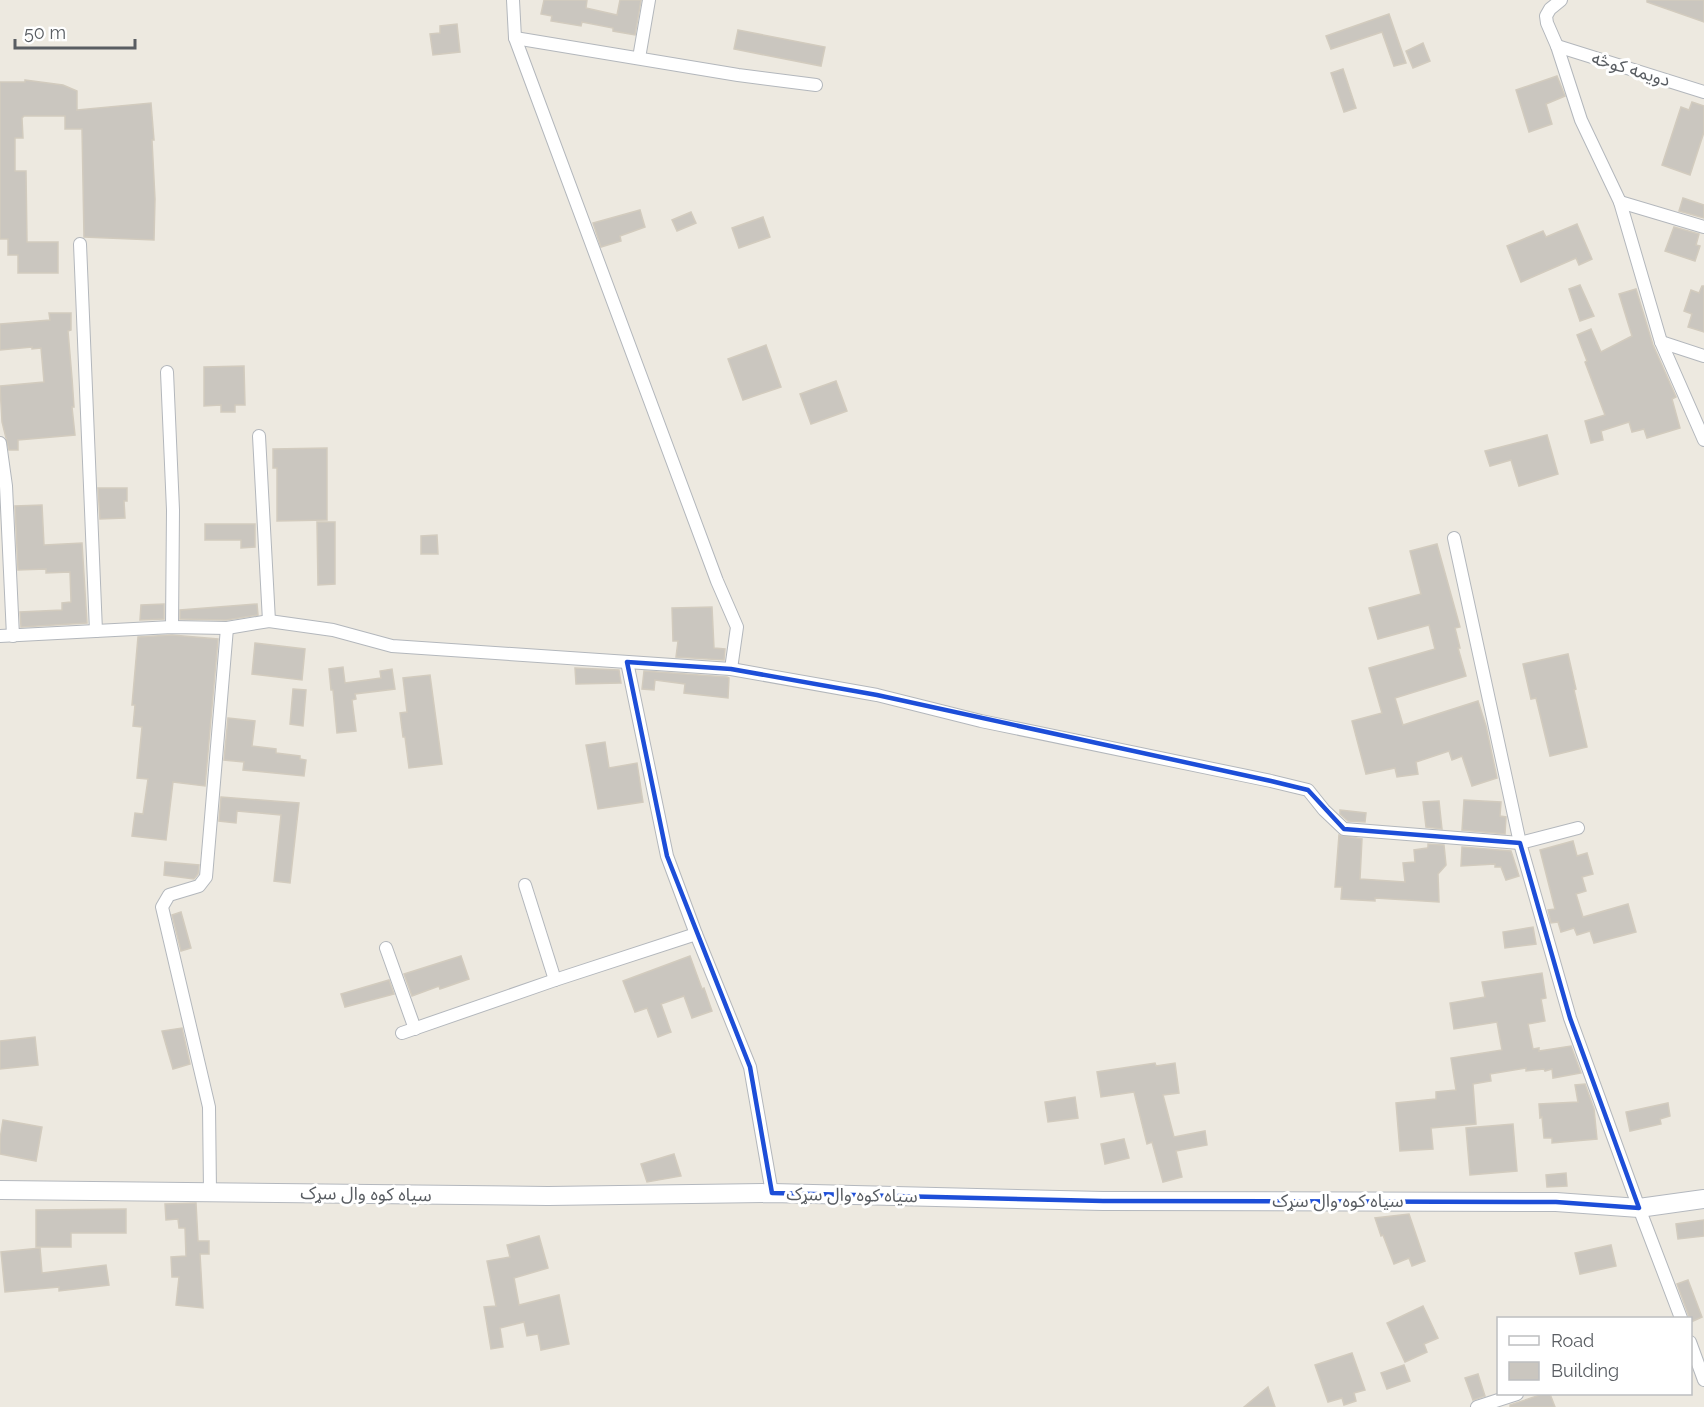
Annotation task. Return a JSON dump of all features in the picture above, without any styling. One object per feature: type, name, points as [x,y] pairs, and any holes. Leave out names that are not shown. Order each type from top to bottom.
[{"type":"street","points":[[513,0],[515,38],[717,581],[737,627],[731,669]]},
{"type":"street","points":[[639,58],[650,0]]},
{"type":"street","points":[[1560,0],[1546,16],[1547,23],[1557,46],[1581,120],[1620,201],[1661,342],[1704,440]]},
{"type":"street","points":[[515,38],[738,75],[816,85]]},
{"type":"street","name":"دویمه کوڅه","points":[[1557,46],[1704,92]]},
{"type":"street","points":[[1620,201],[1704,227]]},
{"type":"street","points":[[80,244],[96,632]]},
{"type":"street","points":[[1661,342],[1704,356]]},
{"type":"street","points":[[167,372],[172,510],[172,627]]},
{"type":"street","points":[[259,436],[269,621]]},
{"type":"street","points":[[0,443],[6,486],[6,636],[172,627],[227,628],[269,621],[333,630],[392,646],[731,669],[877,695],[981,721],[1308,790],[1324,810],[1344,829],[1520,843],[1578,828]]},
{"type":"street","points":[[1454,538],[1520,843],[1570,1018],[1639,1208],[1682,1317]]},
{"type":"street","points":[[210,1192],[209,1107],[162,907],[169,895],[199,886],[206,877],[227,628]]},
{"type":"street","points":[[627,662],[667,856],[750,1067],[772,1193]]},
{"type":"street","points":[[525,885],[555,980]]},
{"type":"street","points":[[402,1034],[555,980],[696,934]]},
{"type":"street","points":[[386,948],[415,1029]]},
{"type":"street","name":"سیاه کوه وال سړک","points":[[0,1190],[548,1196],[772,1193],[1103,1201],[1556,1202],[1639,1208],[1704,1199]]},
{"type":"street","points":[[1692,1347],[1704,1380]]},
{"type":"street","points":[[1477,1407],[1514,1395]]},
{"type":"highlighted area","points":[[627,662],[731,669],[877,695],[1271,781],[1308,790],[1344,829],[1520,843],[1570,1018],[1639,1208],[1556,1202],[1103,1201],[772,1193],[750,1067],[667,856]]},
{"type":"building","points":[[544,0],[587,0],[586,8],[617,15],[620,0],[641,0],[635,35],[582,22],[581,26],[551,21],[552,16],[541,14]]},
{"type":"building","points":[[1647,0],[1704,0],[1704,22],[1647,2]]},
{"type":"building","points":[[1389,14],[1406,63],[1394,66],[1382,32],[1331,49],[1326,36]]},
{"type":"building","points":[[457,24],[460,52],[433,55],[430,34],[440,33],[440,26]]},
{"type":"building","points":[[738,30],[825,47],[821,66],[734,49]]},
{"type":"building","points":[[1423,43],[1430,61],[1413,68],[1406,51]]},
{"type":"building","points":[[1343,69],[1356,108],[1344,112],[1331,73]]},
{"type":"building","points":[[1557,76],[1565,96],[1546,104],[1552,124],[1529,132],[1516,90]]},
{"type":"building","points":[[25,80],[63,85],[77,91],[77,110],[151,103],[154,140],[152,140],[155,199],[154,240],[84,237],[82,129],[65,129],[65,116],[24,116],[22,118],[23,138],[15,138],[15,171],[26,171],[27,242],[58,242],[58,273],[18,273],[18,255],[8,255],[8,239],[0,239],[0,82],[25,82]]},
{"type":"building","points":[[1692,102],[1704,106],[1704,132],[1690,175],[1662,165],[1681,107],[1689,110]]},
{"type":"building","points":[[1683,198],[1704,205],[1704,218],[1679,211]]},
{"type":"building","points":[[640,210],[645,227],[620,236],[621,241],[601,247],[593,223]]},
{"type":"building","points":[[691,212],[696,223],[677,231],[672,220]]},
{"type":"building","points":[[763,217],[770,237],[739,248],[732,228]]},
{"type":"building","points":[[1577,224],[1592,259],[1579,265],[1576,258],[1521,282],[1507,246],[1543,231],[1546,237]]},
{"type":"building","points":[[1674,227],[1699,234],[1696,245],[1700,246],[1695,261],[1665,251]]},
{"type":"building","points":[[1580,285],[1594,316],[1580,321],[1569,289]]},
{"type":"building","points":[[1704,286],[1704,332],[1688,327],[1692,314],[1684,311],[1691,290],[1699,293]]},
{"type":"building","points":[[1636,289],[1653,345],[1676,397],[1672,399],[1680,428],[1647,438],[1644,429],[1632,432],[1629,422],[1601,431],[1603,440],[1591,443],[1585,421],[1605,415],[1577,335],[1591,329],[1601,352],[1632,336],[1619,294]]},
{"type":"building","points":[[49,313],[71,313],[71,330],[68,331],[75,435],[18,440],[18,450],[9,450],[2,422],[0,386],[44,382],[41,348],[0,350],[0,324],[50,320]]},
{"type":"building","points":[[766,345],[781,387],[743,400],[728,359]]},
{"type":"building","points":[[244,366],[245,405],[235,405],[235,412],[221,412],[221,405],[204,406],[204,367]]},
{"type":"building","points":[[836,381],[847,411],[811,424],[800,394]]},
{"type":"building","points":[[1547,435],[1558,474],[1519,486],[1511,460],[1490,466],[1485,451]]},
{"type":"building","points":[[327,448],[327,520],[277,521],[277,468],[273,468],[273,449]]},
{"type":"building","points":[[98,488],[127,488],[127,501],[124,501],[125,518],[100,519]]},
{"type":"building","points":[[42,505],[44,545],[82,543],[87,623],[21,627],[20,612],[62,610],[62,603],[71,602],[70,572],[46,573],[46,569],[18,570],[15,506]]},
{"type":"building","points":[[317,522],[335,522],[335,584],[318,585]]},
{"type":"building","points":[[205,524],[255,524],[255,547],[241,548],[241,540],[205,540]]},
{"type":"building","points":[[437,535],[438,554],[421,554],[421,536]]},
{"type":"building","points":[[1437,544],[1460,627],[1455,628],[1466,676],[1395,698],[1403,725],[1478,701],[1497,778],[1472,786],[1462,756],[1452,760],[1449,751],[1416,762],[1418,774],[1397,777],[1395,768],[1366,774],[1352,721],[1382,713],[1369,668],[1435,649],[1429,625],[1378,639],[1369,608],[1421,594],[1410,551]]},
{"type":"building","points":[[164,604],[164,619],[140,620],[141,605]]},
{"type":"building","points":[[257,604],[258,615],[226,620],[180,619],[180,610]]},
{"type":"building","points":[[712,607],[714,648],[725,649],[724,660],[676,657],[678,641],[673,641],[672,608]]},
{"type":"building","points":[[172,635],[218,639],[205,786],[173,782],[166,840],[132,836],[135,813],[143,814],[148,779],[137,778],[142,727],[133,726],[135,705],[132,705],[138,637]]},
{"type":"building","points":[[255,643],[305,649],[302,680],[252,674]]},
{"type":"building","points":[[1568,654],[1587,747],[1550,756],[1536,698],[1531,699],[1523,664]]},
{"type":"building","points":[[343,667],[345,683],[381,678],[380,671],[392,669],[395,689],[355,694],[356,699],[352,700],[356,731],[337,733],[329,669]]},
{"type":"building","points":[[575,668],[619,670],[621,683],[576,684]]},
{"type":"building","points":[[644,671],[727,677],[729,678],[728,698],[684,693],[685,684],[655,680],[654,690],[642,689]]},
{"type":"building","points":[[430,675],[442,764],[409,768],[400,713],[407,712],[403,678]]},
{"type":"building","points":[[293,689],[306,690],[303,726],[290,724]]},
{"type":"building","points":[[228,718],[255,721],[252,746],[276,749],[276,753],[300,756],[300,759],[306,760],[304,776],[243,770],[244,762],[224,760]]},
{"type":"building","points":[[605,742],[609,768],[637,763],[643,802],[598,809],[586,745]]},
{"type":"building","points":[[221,797],[299,803],[290,883],[274,881],[281,815],[237,811],[236,823],[219,821]]},
{"type":"building","points":[[1464,800],[1501,802],[1500,816],[1506,817],[1505,834],[1462,830]]},
{"type":"building","points":[[1439,801],[1442,829],[1426,827],[1423,802]]},
{"type":"building","points":[[1340,810],[1366,813],[1365,822],[1348,821],[1340,814]]},
{"type":"building","points":[[1339,835],[1362,839],[1360,879],[1405,882],[1403,863],[1415,862],[1414,850],[1427,848],[1428,844],[1444,845],[1446,865],[1438,874],[1439,902],[1375,898],[1375,901],[1341,899],[1342,887],[1335,887]]},
{"type":"building","points":[[1573,841],[1577,856],[1587,853],[1593,874],[1582,877],[1586,891],[1576,894],[1583,917],[1628,904],[1636,932],[1594,943],[1590,931],[1577,935],[1574,928],[1561,932],[1558,922],[1551,923],[1548,910],[1555,909],[1540,850]]},
{"type":"building","points":[[1462,847],[1511,851],[1519,876],[1506,880],[1501,867],[1495,867],[1495,864],[1461,866]]},
{"type":"building","points":[[165,862],[199,865],[198,874],[194,879],[164,875]]},
{"type":"building","points":[[181,912],[191,948],[181,951],[172,915]]},
{"type":"building","points":[[1533,927],[1536,944],[1505,948],[1503,932]]},
{"type":"building","points":[[461,956],[469,979],[440,989],[439,986],[412,996],[404,974]]},
{"type":"building","points":[[690,956],[712,1011],[692,1018],[684,996],[661,1004],[671,1032],[658,1037],[647,1008],[635,1012],[623,981]]},
{"type":"building","points":[[1542,973],[1546,998],[1541,999],[1545,1021],[1528,1024],[1533,1049],[1539,1048],[1539,1051],[1571,1046],[1581,1073],[1553,1078],[1552,1069],[1526,1071],[1526,1068],[1490,1074],[1491,1081],[1473,1084],[1476,1124],[1431,1128],[1433,1149],[1400,1151],[1396,1103],[1436,1099],[1436,1092],[1456,1090],[1451,1058],[1502,1050],[1497,1022],[1454,1029],[1450,1003],[1485,997],[1482,982]]},
{"type":"building","points":[[389,980],[394,994],[345,1007],[341,994]]},
{"type":"building","points":[[182,1028],[190,1064],[173,1069],[162,1031]]},
{"type":"building","points":[[35,1037],[38,1065],[0,1069],[0,1041]]},
{"type":"building","points":[[1155,1063],[1156,1066],[1175,1063],[1179,1093],[1163,1095],[1174,1137],[1205,1131],[1207,1145],[1176,1151],[1182,1177],[1163,1182],[1152,1142],[1147,1144],[1134,1092],[1101,1097],[1097,1072]]},
{"type":"building","points":[[1585,1084],[1594,1109],[1597,1139],[1552,1143],[1552,1138],[1544,1138],[1539,1104],[1578,1102],[1575,1085]]},
{"type":"building","points":[[1075,1097],[1078,1118],[1048,1122],[1045,1102]]},
{"type":"building","points":[[1668,1103],[1670,1116],[1660,1119],[1661,1124],[1630,1131],[1626,1112]]},
{"type":"building","points":[[3,1120],[42,1127],[36,1161],[0,1154]]},
{"type":"building","points":[[1513,1124],[1517,1171],[1470,1175],[1466,1128]]},
{"type":"building","points":[[1124,1139],[1129,1158],[1105,1164],[1101,1144]]},
{"type":"building","points":[[674,1154],[681,1176],[647,1182],[641,1164]]},
{"type":"building","points":[[1566,1173],[1567,1186],[1547,1187],[1546,1175]]},
{"type":"building","points":[[196,1203],[198,1241],[209,1241],[209,1254],[200,1254],[203,1308],[176,1305],[179,1277],[172,1277],[171,1257],[186,1256],[185,1228],[179,1228],[178,1219],[166,1220],[165,1204]]},
{"type":"building","points":[[126,1209],[126,1233],[71,1233],[71,1247],[36,1247],[36,1210]]},
{"type":"building","points":[[1409,1214],[1425,1261],[1412,1266],[1409,1258],[1394,1264],[1375,1218]]},
{"type":"building","points":[[1704,1220],[1704,1236],[1678,1239],[1676,1224]]},
{"type":"building","points":[[539,1236],[548,1268],[514,1278],[519,1305],[559,1295],[569,1344],[541,1350],[538,1334],[527,1336],[524,1322],[500,1328],[503,1347],[491,1349],[484,1307],[496,1306],[487,1261],[510,1257],[507,1245]]},
{"type":"building","points":[[1611,1245],[1616,1266],[1580,1274],[1575,1253]]},
{"type":"building","points":[[40,1248],[42,1273],[106,1265],[109,1285],[59,1291],[59,1287],[5,1292],[1,1252]]},
{"type":"building","points":[[1688,1280],[1702,1317],[1692,1322],[1677,1284]]},
{"type":"building","points":[[1423,1306],[1438,1338],[1424,1344],[1427,1352],[1405,1362],[1387,1323]]},
{"type":"building","points":[[1352,1353],[1365,1390],[1354,1393],[1356,1401],[1344,1405],[1342,1398],[1328,1402],[1315,1365]]},
{"type":"building","points":[[1404,1365],[1410,1381],[1387,1389],[1381,1373]]},
{"type":"building","points":[[1478,1374],[1485,1396],[1473,1400],[1465,1378]]},
{"type":"building","points":[[1268,1387],[1275,1407],[1244,1407]]},
{"type":"building","points":[[1540,1395],[1550,1395],[1555,1407],[1510,1407],[1510,1405]]}]
